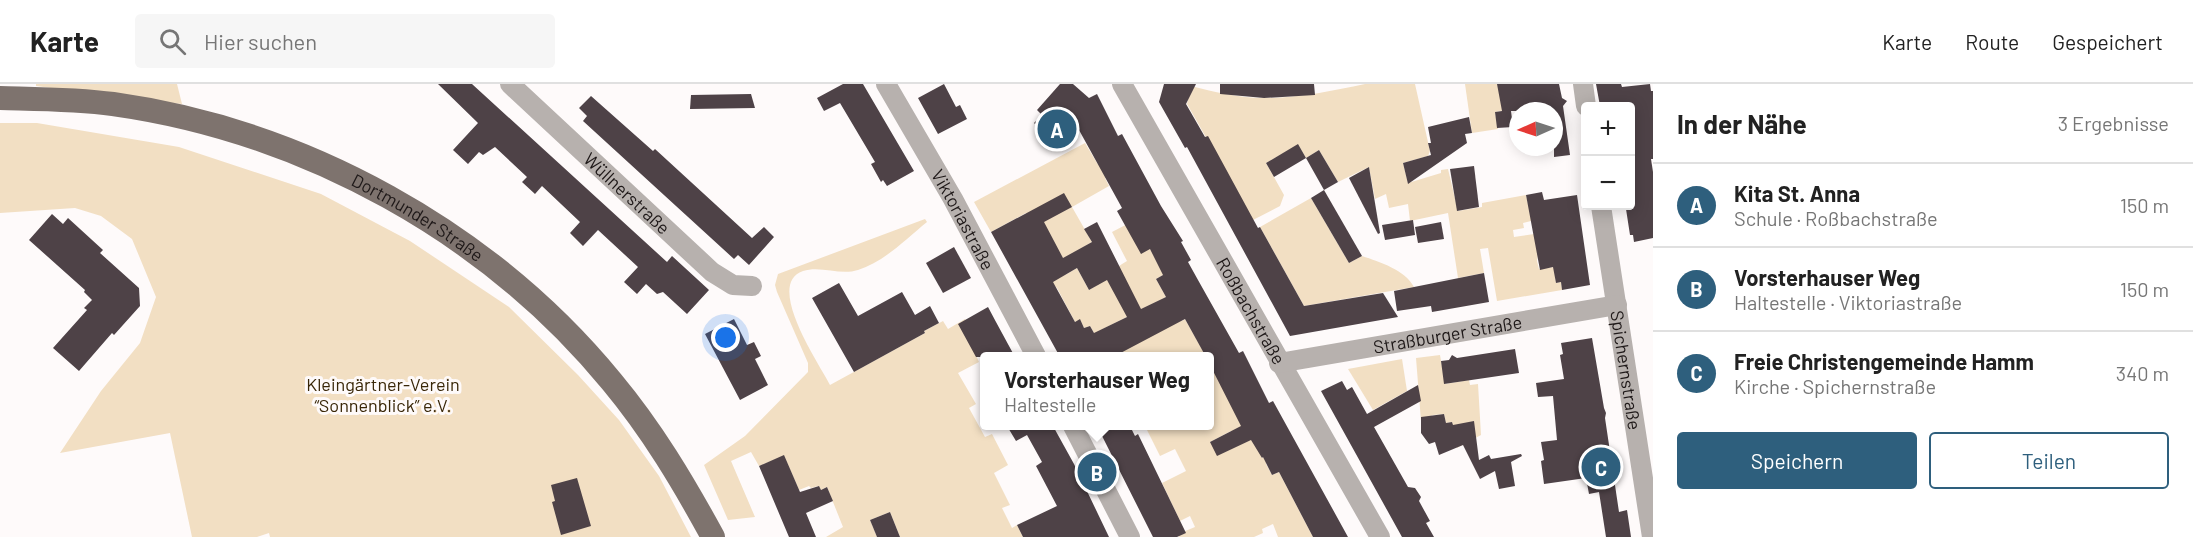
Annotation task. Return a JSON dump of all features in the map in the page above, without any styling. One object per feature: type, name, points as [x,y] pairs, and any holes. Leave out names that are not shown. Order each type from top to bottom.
[{"type":"main road","name":"Dortmunder Straße","points":[[0,98],[65,99],[113,104],[200,121],[273,144],[316,161],[447,233],[504,275],[537,304],[611,380],[665,453],[713,537]]},
{"type":"street","name":"Wüllnerstraße","points":[[510,84],[712,273],[733,285],[753,286]]},
{"type":"street","name":"Viktoriastraße","points":[[886,84],[952,199],[1033,352]]},
{"type":"street","name":"Roßbachstraße","points":[[1122,84],[1380,537]]},
{"type":"street","points":[[1583,84],[1585,102]]},
{"type":"street","name":"Spichernstraße","points":[[1602,210],[1652,537]]},
{"type":"street","name":"Straßburger Straße","points":[[1279,363],[1617,305]]},
{"type":"street","points":[[1075,430],[1130,537]]},
{"type":"green space","points":[[36,84],[177,84],[182,104],[138,100],[36,86]]},
{"type":"green space","points":[[1365,84],[1415,84],[1430,151],[1428,156],[1403,163],[1408,183],[1448,169],[1458,211],[1482,207],[1482,203],[1526,195],[1528,204],[1544,202],[1539,219],[1523,223],[1524,228],[1513,230],[1514,237],[1541,233],[1537,261],[1539,269],[1554,267],[1556,283],[1561,282],[1562,290],[1497,301],[1488,248],[1480,249],[1484,273],[1458,278],[1448,213],[1410,221],[1408,204],[1389,208],[1386,194],[1375,199],[1369,167],[1338,182],[1319,150],[1306,158],[1298,145],[1266,163],[1284,195],[1280,206],[1253,220],[1187,104],[1191,86],[1236,96],[1277,98],[1328,92]]},
{"type":"green space","points":[[1465,84],[1497,84],[1509,109],[1495,112],[1498,129],[1472,133]]},
{"type":"green space","name":"Kleingärtner-Verein “Sonnenblick” e.V.","points":[[0,123],[37,123],[179,147],[321,194],[410,241],[509,307],[578,375],[619,420],[659,476],[691,537],[270,537],[269,533],[257,537],[192,537],[170,433],[60,453],[101,391],[140,343],[156,297],[132,239],[101,216],[75,208],[0,213]]},
{"type":"green space","points":[[1085,143],[1108,176],[1105,178],[1109,186],[1072,207],[1092,242],[1063,259],[1026,213],[991,232],[974,202]]},
{"type":"green space","points":[[1311,198],[1349,263],[1362,256],[1376,261],[1398,271],[1414,287],[1304,306],[1260,227]]},
{"type":"green space","points":[[925,219],[927,222],[903,243],[868,266],[851,272],[817,269],[803,271],[793,279],[789,291],[792,308],[807,344],[830,385],[943,321],[948,329],[965,319],[979,362],[958,373],[976,404],[969,408],[980,430],[985,437],[992,434],[1008,465],[994,473],[1010,505],[1002,508],[1012,528],[1017,525],[1023,537],[900,537],[890,512],[870,520],[877,537],[826,537],[843,527],[827,487],[821,490],[818,486],[811,488],[809,486],[799,490],[784,456],[759,466],[751,452],[731,461],[755,517],[728,520],[704,465],[745,436],[808,372],[808,363],[777,292],[775,285],[778,274]]},
{"type":"green space","points":[[1135,220],[1154,256],[1168,272],[1156,279],[1166,297],[1101,330],[1174,308],[1182,321],[1185,319],[1204,352],[1093,352],[1094,333],[1090,326],[1084,328],[1080,320],[1075,322],[1057,288],[1046,278],[1065,275],[1077,268],[1089,290],[1094,287],[1127,261],[1112,232]]},
{"type":"green space","points":[[1440,355],[1445,384],[1469,380],[1470,385],[1478,384],[1481,435],[1457,448],[1452,422],[1446,423],[1444,414],[1433,415],[1421,421],[1416,358]]},
{"type":"green space","points":[[1402,359],[1407,391],[1373,410],[1348,369]]},
{"type":"green space","points":[[1214,369],[1223,382],[1219,385],[1224,383],[1247,438],[1231,431],[1210,442],[1254,439],[1262,458],[1266,456],[1266,464],[1272,475],[1279,472],[1313,537],[1278,537],[1273,524],[1262,529],[1263,533],[1254,537],[1179,537],[1178,534],[1195,527],[1190,516],[1180,521],[1162,483],[1186,471],[1175,449],[1160,456],[1147,430],[1214,430]]},
{"type":"building","points":[[438,84],[472,84],[667,262],[672,256],[709,290],[687,314],[663,292],[657,294],[646,284],[637,294],[624,282],[638,267],[598,230],[583,246],[570,233],[580,222],[542,186],[535,194],[522,182],[527,177],[495,147],[483,155],[479,152],[468,164],[453,150],[478,123]]},
{"type":"building","points":[[843,84],[863,84],[914,171],[887,186],[883,180],[881,182],[871,164],[875,162],[840,103],[824,111],[817,98]]},
{"type":"building","points":[[944,84],[956,107],[960,105],[967,119],[938,134],[918,98]]},
{"type":"building","points":[[1060,84],[1073,84],[1089,98],[1097,94],[1118,136],[1122,134],[1183,241],[1181,242],[1191,260],[1188,262],[1239,353],[1243,351],[1269,403],[1273,401],[1348,537],[1313,537],[1279,472],[1272,475],[1251,440],[1217,456],[1210,442],[1241,426],[1214,373],[1214,352],[1203,352],[1185,319],[1122,352],[1057,352],[991,232],[1064,193],[1072,207],[1044,222],[1063,258],[1092,242],[1084,229],[1097,222],[1141,309],[1166,297],[1156,279],[1163,275],[1150,249],[1141,254],[1117,211],[1122,208],[1079,130],[1063,139],[1061,135],[1052,140],[1034,123],[1042,115],[1037,110]],"holes":[[[1077,268],[1089,290],[1107,280],[1127,317],[1094,333],[1090,326],[1084,328],[1080,319],[1075,322],[1053,282]]]},
{"type":"building","points":[[1164,84],[1196,84],[1186,104],[1205,137],[1208,136],[1304,306],[1383,293],[1398,317],[1290,336],[1187,147],[1185,148],[1159,102]]},
{"type":"building","points":[[1220,84],[1314,84],[1315,95],[1264,98],[1220,94]]},
{"type":"building","points":[[1497,84],[1559,84],[1562,98],[1567,101],[1563,106],[1563,102],[1509,102],[1509,127],[1497,128],[1495,112],[1502,111]]},
{"type":"building","points":[[1596,84],[1621,84],[1622,87],[1650,84],[1651,91],[1653,91],[1653,159],[1651,159],[1653,238],[1634,242],[1633,235],[1630,235],[1626,210],[1635,210],[1635,102],[1599,102]]},
{"type":"building","points":[[751,94],[755,108],[690,109],[691,95]]},
{"type":"building","points":[[591,96],[653,151],[655,149],[752,238],[764,227],[774,237],[749,265],[738,255],[734,259],[583,121],[587,116],[579,108]]},
{"type":"building","points":[[1563,106],[1570,155],[1563,156]]},
{"type":"building","points":[[1469,117],[1472,133],[1465,134],[1467,143],[1408,184],[1403,163],[1431,155],[1428,127]]},
{"type":"building","points":[[1298,144],[1306,158],[1274,177],[1266,163]]},
{"type":"building","points":[[1319,150],[1338,182],[1324,190],[1306,158]]},
{"type":"building","points":[[1474,166],[1479,207],[1457,211],[1450,169]]},
{"type":"building","points":[[1369,167],[1380,233],[1378,234],[1349,178]]},
{"type":"building","points":[[1324,190],[1362,256],[1349,263],[1311,198]]},
{"type":"building","points":[[1542,192],[1544,200],[1577,195],[1590,285],[1562,290],[1561,282],[1556,283],[1553,267],[1540,270],[1526,195]]},
{"type":"building","points":[[52,214],[63,224],[68,218],[103,250],[100,253],[139,288],[140,306],[114,335],[112,333],[79,371],[53,348],[87,310],[84,308],[92,300],[84,292],[85,290],[29,240]]},
{"type":"building","points":[[1413,220],[1415,235],[1385,240],[1382,225]]},
{"type":"building","points":[[1441,222],[1444,239],[1418,243],[1415,227]]},
{"type":"building","points":[[954,247],[971,278],[943,293],[926,263]]},
{"type":"building","points":[[1484,273],[1489,302],[1432,312],[1431,306],[1397,311],[1394,291]]},
{"type":"building","points":[[839,283],[858,316],[902,292],[915,315],[930,306],[939,323],[854,372],[812,298]]},
{"type":"building","points":[[988,307],[1012,352],[980,352],[980,357],[976,357],[958,324]]},
{"type":"building","points":[[734,319],[747,345],[754,342],[761,356],[755,359],[768,385],[740,400],[705,334]]},
{"type":"building","points":[[1592,338],[1606,413],[1619,512],[1627,510],[1631,537],[1606,537],[1599,492],[1589,494],[1586,478],[1544,484],[1541,442],[1557,440],[1553,396],[1538,397],[1536,383],[1564,379],[1560,355],[1563,354],[1561,343]]},
{"type":"building","points":[[1515,349],[1519,373],[1444,384],[1441,361],[1449,360],[1452,355],[1457,358]]},
{"type":"building","points":[[1342,381],[1347,390],[1352,387],[1367,414],[1418,385],[1421,401],[1374,427],[1408,487],[1415,488],[1421,497],[1419,501],[1430,521],[1426,523],[1434,537],[1402,537],[1321,391]]},
{"type":"building","points":[[1444,414],[1446,423],[1452,422],[1453,425],[1474,421],[1479,460],[1489,455],[1491,459],[1521,454],[1522,456],[1511,462],[1515,486],[1499,489],[1495,471],[1480,479],[1463,445],[1439,455],[1435,442],[1429,444],[1421,433],[1421,417]]},
{"type":"building","points":[[1009,430],[1055,430],[1109,537],[1023,537],[1017,525],[1057,506],[1036,466],[1042,462],[1027,435],[1016,441]]},
{"type":"building","points":[[1099,430],[1132,430],[1135,436],[1138,434],[1186,533],[1177,537],[1153,537]]},
{"type":"building","points":[[784,455],[800,492],[819,486],[821,490],[827,487],[833,501],[806,513],[816,537],[789,537],[759,466]]},
{"type":"building","points":[[577,478],[591,526],[561,535],[552,502],[555,501],[551,485]]},
{"type":"building","points":[[890,512],[900,537],[877,537],[870,520]]},
{"type":"place","name":"Kita St. Anna","points":[[1057,129]]},
{"type":"place","name":"Freie Christengemeinde Hamm","points":[[1601,467]]},
{"type":"place","name":"Vorsterhauser Weg","points":[[1097,472]]}]
